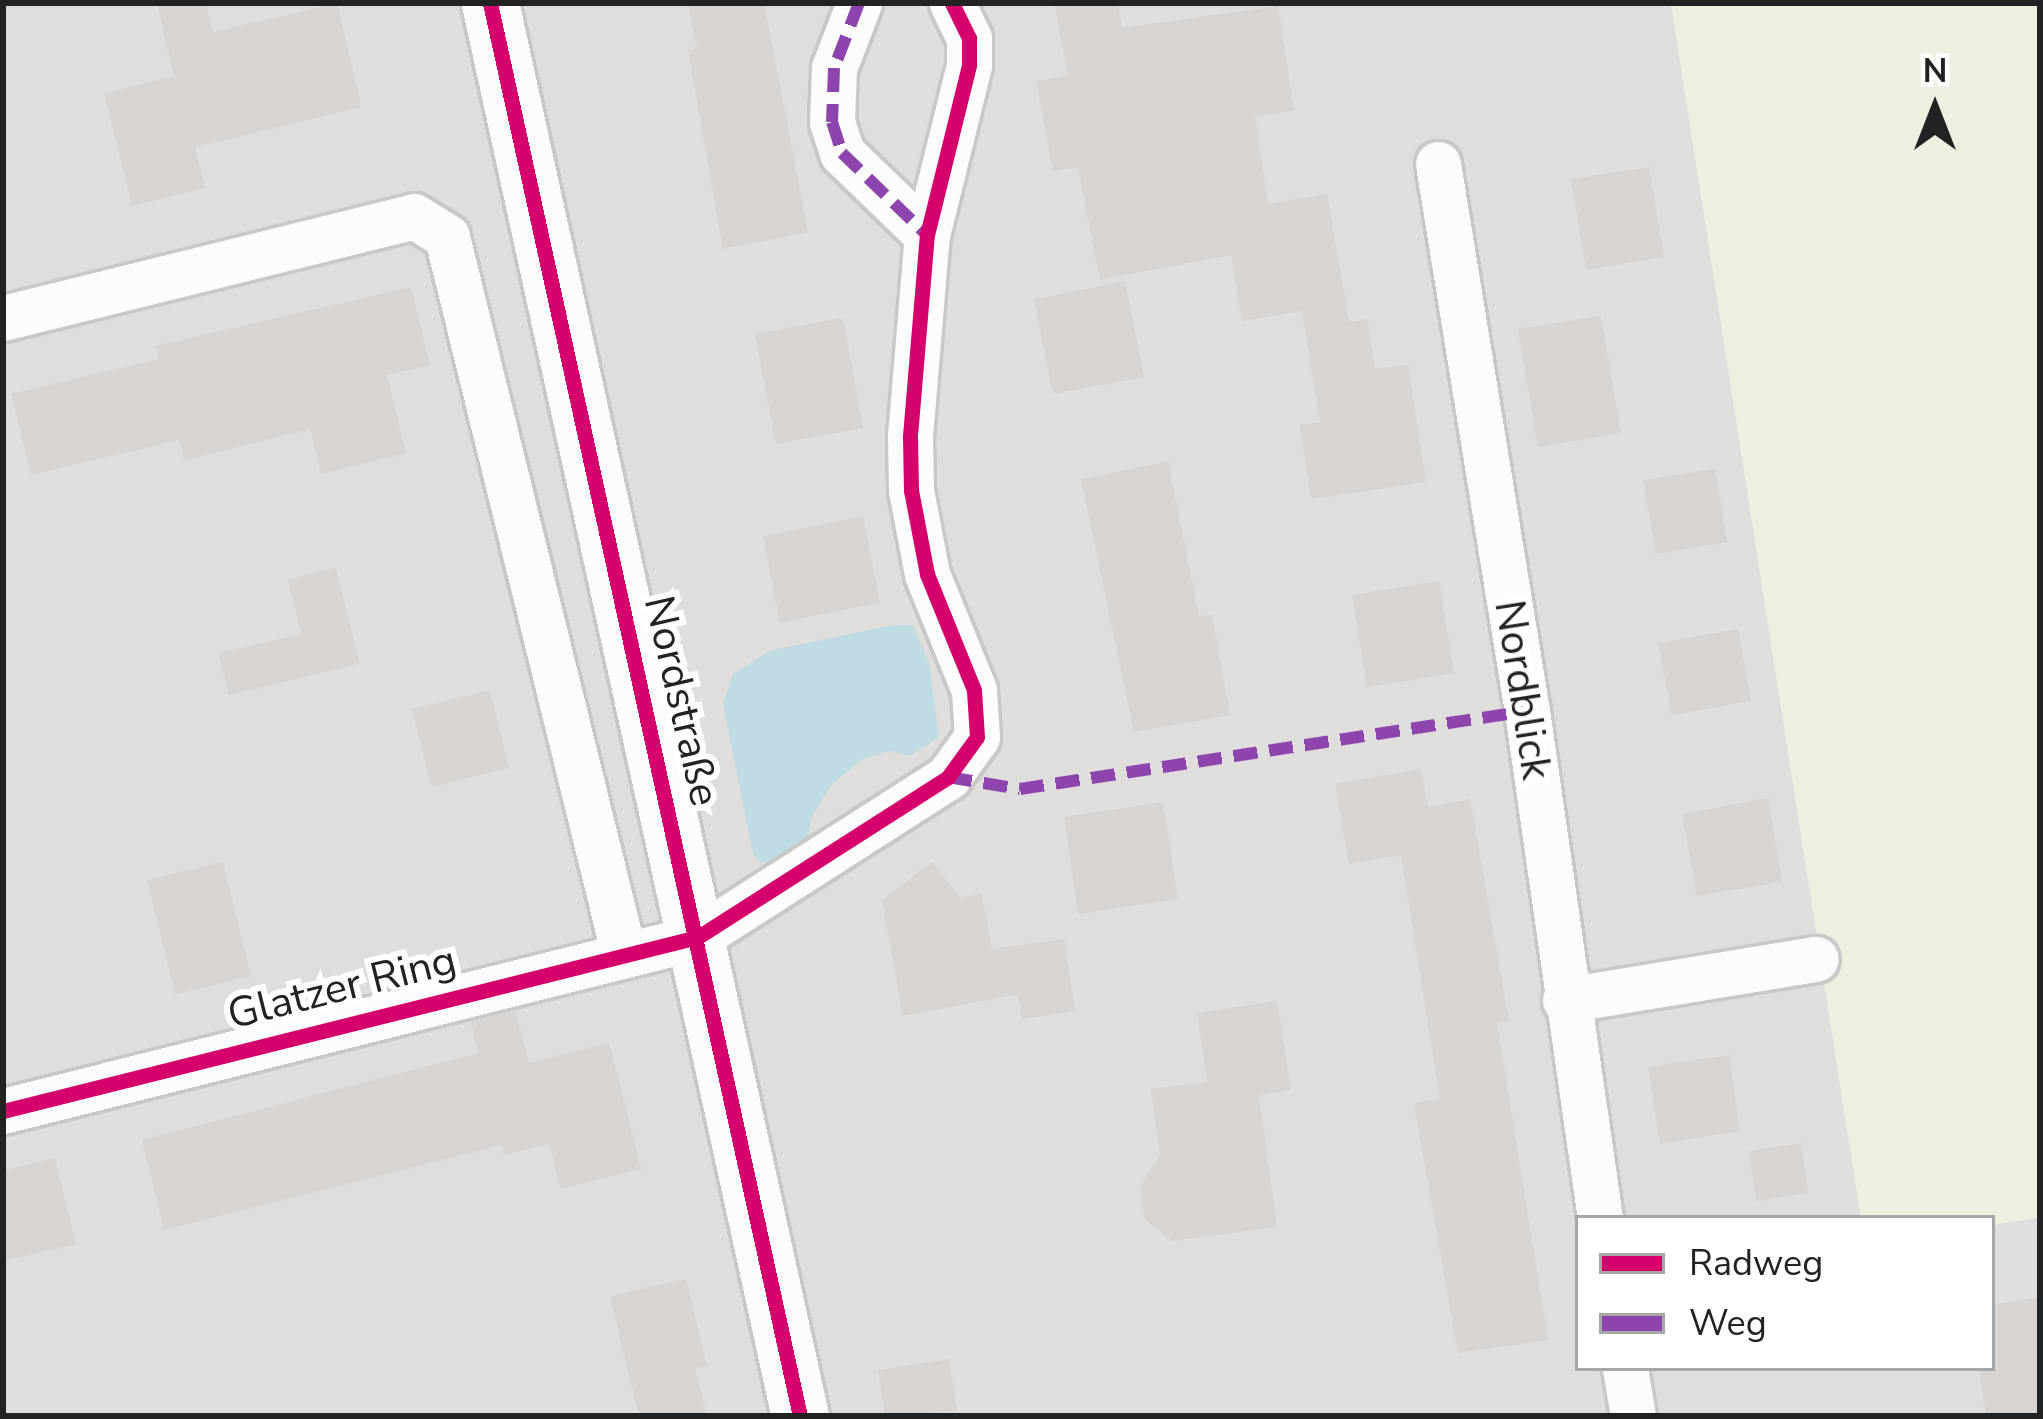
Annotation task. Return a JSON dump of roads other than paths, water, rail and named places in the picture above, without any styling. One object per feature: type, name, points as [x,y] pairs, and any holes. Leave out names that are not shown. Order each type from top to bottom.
[{"type":"street","name":"Nordstraße","points":[[490,3],[800,1416]]},
{"type":"street","points":[[859,3],[834,68],[832,122],[842,153],[926,236]]},
{"type":"street","name":"Glatzer Ring","points":[[3,1111],[698,937],[948,777],[977,737],[974,690],[927,574],[911,490],[915,334],[926,236],[969,64],[969,38],[952,3]]},
{"type":"street","name":"Nordblick","points":[[1438,164],[1527,711],[1600,1215]]},
{"type":"street","points":[[3,318],[414,217],[447,237],[624,955]]},
{"type":"street","points":[[1565,1000],[1816,959]]},
{"type":"street","points":[[1625,1371],[1633,1416]]},
{"type":"water","points":[[892,625],[913,625],[929,663],[939,737],[910,756],[890,751],[863,759],[832,784],[811,818],[808,838],[780,859],[762,863],[753,854],[723,704],[733,674],[769,651]]}]
